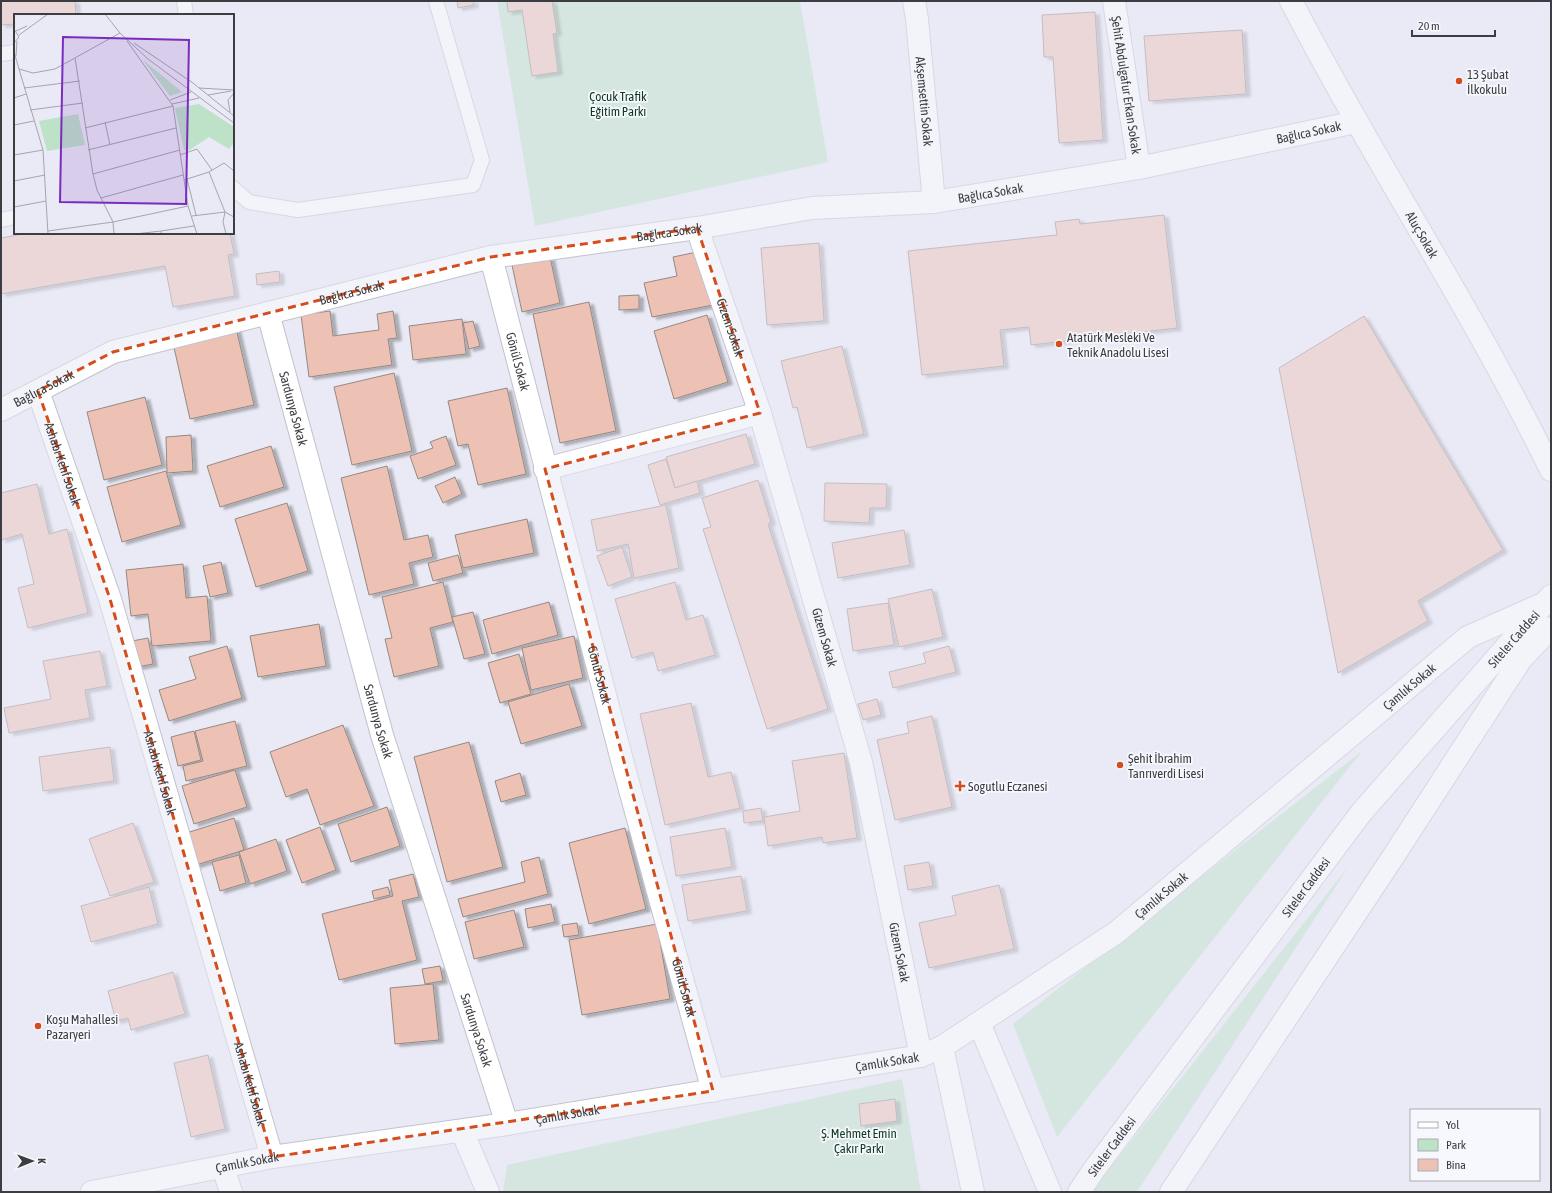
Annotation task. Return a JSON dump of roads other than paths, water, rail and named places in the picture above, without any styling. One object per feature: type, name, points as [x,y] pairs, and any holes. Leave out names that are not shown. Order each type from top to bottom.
[{"type":"street","name":"Akşemsettin Sokak","points":[[914,1],[918,19],[934,202]]},
{"type":"street","name":"Şehit Abdulgafur Erkan Sokak","points":[[1114,1],[1139,168]]},
{"type":"street","name":"Aluç Sokak","points":[[1291,1],[1331,79],[1519,404],[1551,470]]},
{"type":"street","name":"Bağlıca Sokak","points":[[1,410],[113,352],[492,257],[697,228],[812,208],[934,202],[1139,168],[1356,122]]},
{"type":"street","name":"Gizem Sokak","points":[[697,228],[760,414],[861,762],[921,1056]]},
{"type":"street","name":"Gönül Sokak","points":[[492,257],[545,469],[624,768],[714,1091]]},
{"type":"street","name":"Sardunya Sokak","points":[[268,312],[382,735],[507,1124]]},
{"type":"street","name":"Ashabı Kehf Sokak","points":[[38,391],[110,599],[272,1157]]},
{"type":"street","points":[[545,469],[760,414]]},
{"type":"street","name":"Çamlık Sokak","points":[[92,1192],[272,1157],[507,1124],[921,1056],[942,1047],[1117,932],[1468,637],[1547,600]]},
{"type":"street","name":"Siteler Caddesi","points":[[1079,1192],[1093,1170],[1361,813],[1547,600]]},
{"type":"street","name":"Siteler Caddesi","points":[[1171,1192],[1391,860],[1521,659],[1551,628]]},
{"type":"street","points":[[979,1023],[1050,1192]]},
{"type":"street","points":[[942,1047],[973,1192]]},
{"type":"street","points":[[462,1131],[488,1192]]},
{"type":"street","points":[[223,1167],[231,1192]]},
{"type":"lane","points":[[184,1],[186,14]]},
{"type":"lane","points":[[234,189],[249,202],[298,210],[473,185],[482,160],[436,1]]},
{"type":"lane","points":[[1,54],[14,52]]},
{"type":"lane","points":[[1,220],[14,217]]},
{"type":"place","name":"13 Şubat İlkokulu","points":[[1459,81]]},
{"type":"place","name":"Atatürk Mesleki Ve Teknik Anadolu Lisesi","points":[[1059,344]]},
{"type":"place","name":"Şehit İbrahim Tanrıverdi Lisesi","points":[[1120,765]]},
{"type":"place","name":"Sogutlu Eczanesi","points":[[960,786]]},
{"type":"place","name":"Koşu Mahallesi Pazaryeri","points":[[38,1026]]},
{"type":"park label","name":"Çocuk Trafik Eğitim Parkı","points":[[618,104]]},
{"type":"park label","name":"Ş. Mehmet Emin Çakır Parkı","points":[[859,1140]]}]
